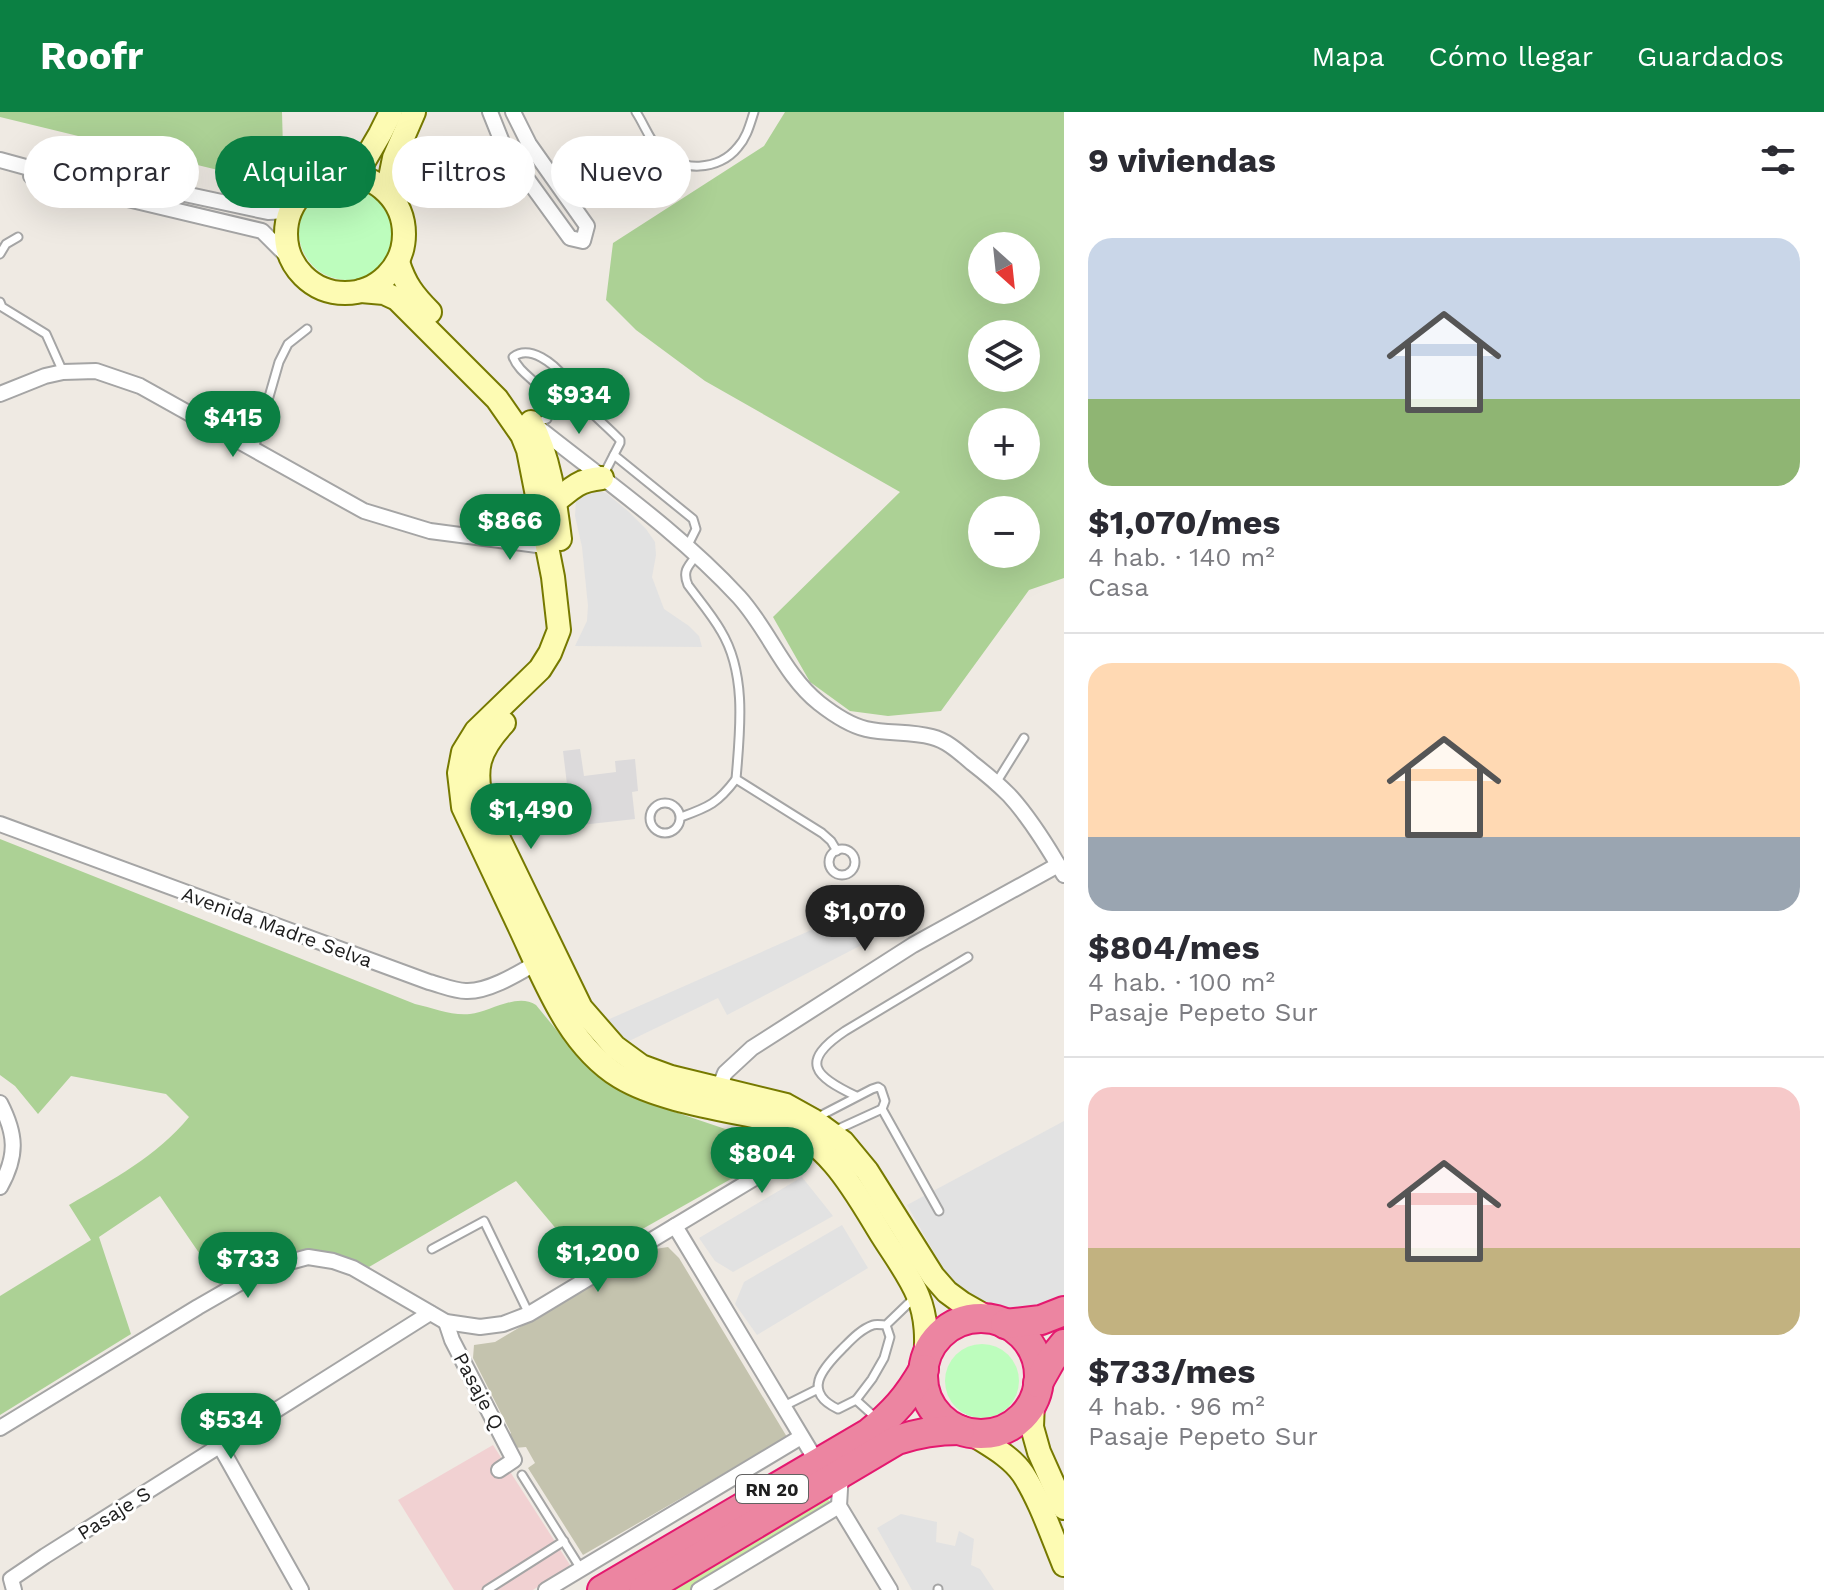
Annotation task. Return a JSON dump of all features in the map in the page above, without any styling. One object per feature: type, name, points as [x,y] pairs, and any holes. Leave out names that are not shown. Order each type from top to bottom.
[{"type":"highway","name":"RN 20","points":[[644,1590],[829,1467],[881,1424],[903,1403],[933,1343],[949,1328],[968,1320],[1041,1320],[1064,1311]]},
{"type":"highway","points":[[999,1322],[1018,1331],[1031,1347],[1038,1364],[1035,1392]]},
{"type":"highway","name":"RN 20","points":[[602,1590],[829,1467],[897,1440],[935,1430],[988,1433],[1006,1428],[1021,1417],[1051,1360],[1064,1344]]},
{"type":"highway","points":[[924,1366],[923,1384],[930,1404],[943,1420],[964,1431]]},
{"type":"street","points":[[490,112],[504,147],[570,238],[583,241],[587,226],[529,144],[513,112]]},
{"type":"street","points":[[376,152],[409,114]]},
{"type":"street","points":[[402,136],[409,114]]},
{"type":"street","points":[[0,160],[24,167]]},
{"type":"street","points":[[376,184],[392,198]]},
{"type":"street","points":[[199,197],[268,212],[290,211]]},
{"type":"street","points":[[165,208],[262,231],[303,276],[319,287],[339,293],[384,293],[397,299],[502,405],[522,435],[548,504]]},
{"type":"street","points":[[292,208],[286,240],[292,261]]},
{"type":"street","points":[[361,291],[382,280],[398,262],[405,238],[399,208]]},
{"type":"street","points":[[398,262],[412,293],[524,410],[543,447],[559,630],[540,669],[476,731],[463,752],[459,773],[463,807],[545,958],[581,1008],[626,1057],[671,1077],[786,1105],[819,1131],[843,1142],[867,1171],[933,1276],[962,1303],[999,1322]]},
{"type":"street","points":[[0,394],[45,376],[96,371],[140,386],[364,511],[430,531],[554,547]]},
{"type":"street","points":[[533,424],[602,478],[632,508],[692,551],[740,598],[796,679],[815,700],[853,725],[915,733],[951,745],[1009,796],[1041,837],[1061,870],[913,945],[752,1048],[725,1073],[719,1088]]},
{"type":"street","points":[[548,504],[586,480],[602,478]]},
{"type":"street","name":"Avenida Madre Selva","points":[[0,824],[453,989],[482,990],[545,958]]},
{"type":"street","points":[[545,958],[555,1001],[576,1037],[595,1058],[620,1078],[695,1104],[819,1131]]},
{"type":"street","points":[[0,1103],[10,1123],[14,1142],[0,1187]]},
{"type":"street","points":[[0,1428],[264,1269],[308,1257],[353,1268],[446,1322],[480,1327],[503,1324],[529,1314],[675,1226],[819,1131]]},
{"type":"street","points":[[819,1131],[918,1295],[927,1342],[924,1366]]},
{"type":"street","points":[[675,1226],[801,1437],[829,1467],[839,1506],[890,1590]]},
{"type":"street","name":"Pasaje S","points":[[14,1590],[11,1579],[430,1313]]},
{"type":"street","name":"Pasaje Q","points":[[446,1322],[452,1340],[519,1457],[499,1470]]},
{"type":"street","points":[[1035,1392],[1032,1427],[1039,1452],[1064,1508]]},
{"type":"street","points":[[964,1431],[1004,1455],[1022,1473],[1064,1565]]},
{"type":"street","points":[[546,1590],[801,1437]]},
{"type":"street","points":[[220,1446],[301,1590]]},
{"type":"street","points":[[699,1590],[839,1506]]},
{"type":"street","points":[[722,1576],[731,1590]]},
{"type":"lane","points":[[636,112],[658,149],[670,160],[698,166],[715,164],[731,155],[743,140],[754,112]]},
{"type":"lane","points":[[0,254],[6,244],[18,237]]},
{"type":"lane","points":[[0,302],[2,307],[46,334],[63,372]]},
{"type":"lane","points":[[254,449],[279,362],[288,344],[307,329]]},
{"type":"lane","points":[[533,424],[547,419],[550,411],[543,390],[515,364],[513,357],[526,351],[542,357],[563,375],[580,400],[620,440],[602,478]]},
{"type":"lane","points":[[614,455],[693,519],[696,529],[684,577],[722,632],[738,675],[736,779],[724,796],[706,808],[681,817]]},
{"type":"lane","points":[[996,783],[1024,738]]},
{"type":"lane","points":[[736,779],[809,823],[831,841],[837,851]]},
{"type":"lane","points":[[663,803],[677,808],[681,817],[678,827],[665,834],[655,830],[650,822],[654,808],[663,803]]},
{"type":"lane","points":[[856,1096],[824,1079],[818,1070],[820,1051],[845,1031],[968,957]]},
{"type":"lane","points":[[819,1131],[856,1096],[878,1087],[885,1101],[882,1109],[939,1211]]},
{"type":"lane","points":[[819,1131],[882,1109]]},
{"type":"lane","points":[[432,1249],[484,1221],[529,1314]]},
{"type":"lane","points":[[886,1325],[890,1337],[884,1358],[856,1400],[838,1409],[826,1403],[818,1389],[819,1375],[836,1355],[857,1334],[874,1324],[886,1325],[918,1295]]},
{"type":"lane","points":[[783,1406],[818,1389]]},
{"type":"lane","points":[[856,1400],[881,1424]]},
{"type":"lane","points":[[522,1475],[581,1569]]},
{"type":"lane","points":[[487,1590],[564,1541]]},
{"type":"shaded area","points":[[596,490],[606,493],[629,512],[655,542],[652,577],[664,609],[699,636],[702,647],[575,646],[587,621],[588,606],[582,547],[575,516],[576,500]]},
{"type":"shaded area","points":[[580,749],[584,776],[616,772],[615,761],[635,759],[638,791],[632,792],[635,819],[572,826],[563,751]]},
{"type":"shaded area","points":[[859,909],[875,938],[727,1015],[718,998],[625,1043],[605,1021]]},
{"type":"shaded area","points":[[1064,1121],[1064,1298],[1033,1314],[995,1308],[952,1284],[907,1205]]},
{"type":"shaded area","points":[[802,1177],[833,1216],[733,1272],[715,1261],[699,1238]]},
{"type":"shaded area","points":[[842,1225],[868,1268],[757,1335],[735,1304],[744,1282]]},
{"type":"shaded area","points":[[668,1247],[679,1258],[787,1437],[583,1555],[528,1468],[535,1463],[526,1447],[514,1448],[508,1438],[511,1433],[473,1358],[474,1345],[495,1342],[637,1257]]},
{"type":"shaded area","points":[[493,1445],[570,1565],[533,1590],[454,1590],[398,1500]]},
{"type":"shaded area","points":[[901,1514],[937,1522],[936,1542],[955,1546],[959,1531],[974,1539],[971,1565],[980,1569],[994,1590],[912,1590],[877,1528]]},
{"type":"green space","points":[[0,112],[282,112],[283,136],[215,136],[215,169],[199,165],[199,136],[78,136],[0,117]]},
{"type":"green space","points":[[785,112],[1064,112],[1064,578],[1029,590],[941,711],[888,716],[850,711],[810,682],[773,617],[900,492],[705,381],[636,330],[606,300],[613,243],[667,208],[691,208],[691,193],[764,146]]},
{"type":"green space","points":[[376,194],[387,206],[394,223],[394,241],[387,258],[373,272],[356,279],[338,279],[321,272],[307,258],[300,241],[300,223],[306,208],[376,208]]},
{"type":"green space","points":[[0,839],[415,1004],[463,1014],[478,1013],[512,1002],[529,1002],[536,1005],[581,1060],[602,1077],[660,1107],[758,1140],[763,1151],[761,1162],[584,1262],[516,1181],[369,1267],[336,1254],[312,1250],[275,1252],[219,1282],[160,1196],[99,1237],[131,1334],[0,1415],[0,1296],[91,1240],[69,1205],[163,1144],[189,1117],[166,1094],[71,1076],[38,1114],[15,1086],[0,1075]]},
{"type":"green space","points":[[975,1344],[989,1344],[1003,1350],[1013,1360],[1019,1381],[1013,1402],[1003,1412],[989,1418],[975,1418],[961,1412],[951,1402],[945,1388],[945,1374],[951,1360],[961,1350]]},
{"type":"green space","points":[[826,1495],[832,1507],[693,1590],[669,1590]]}]
